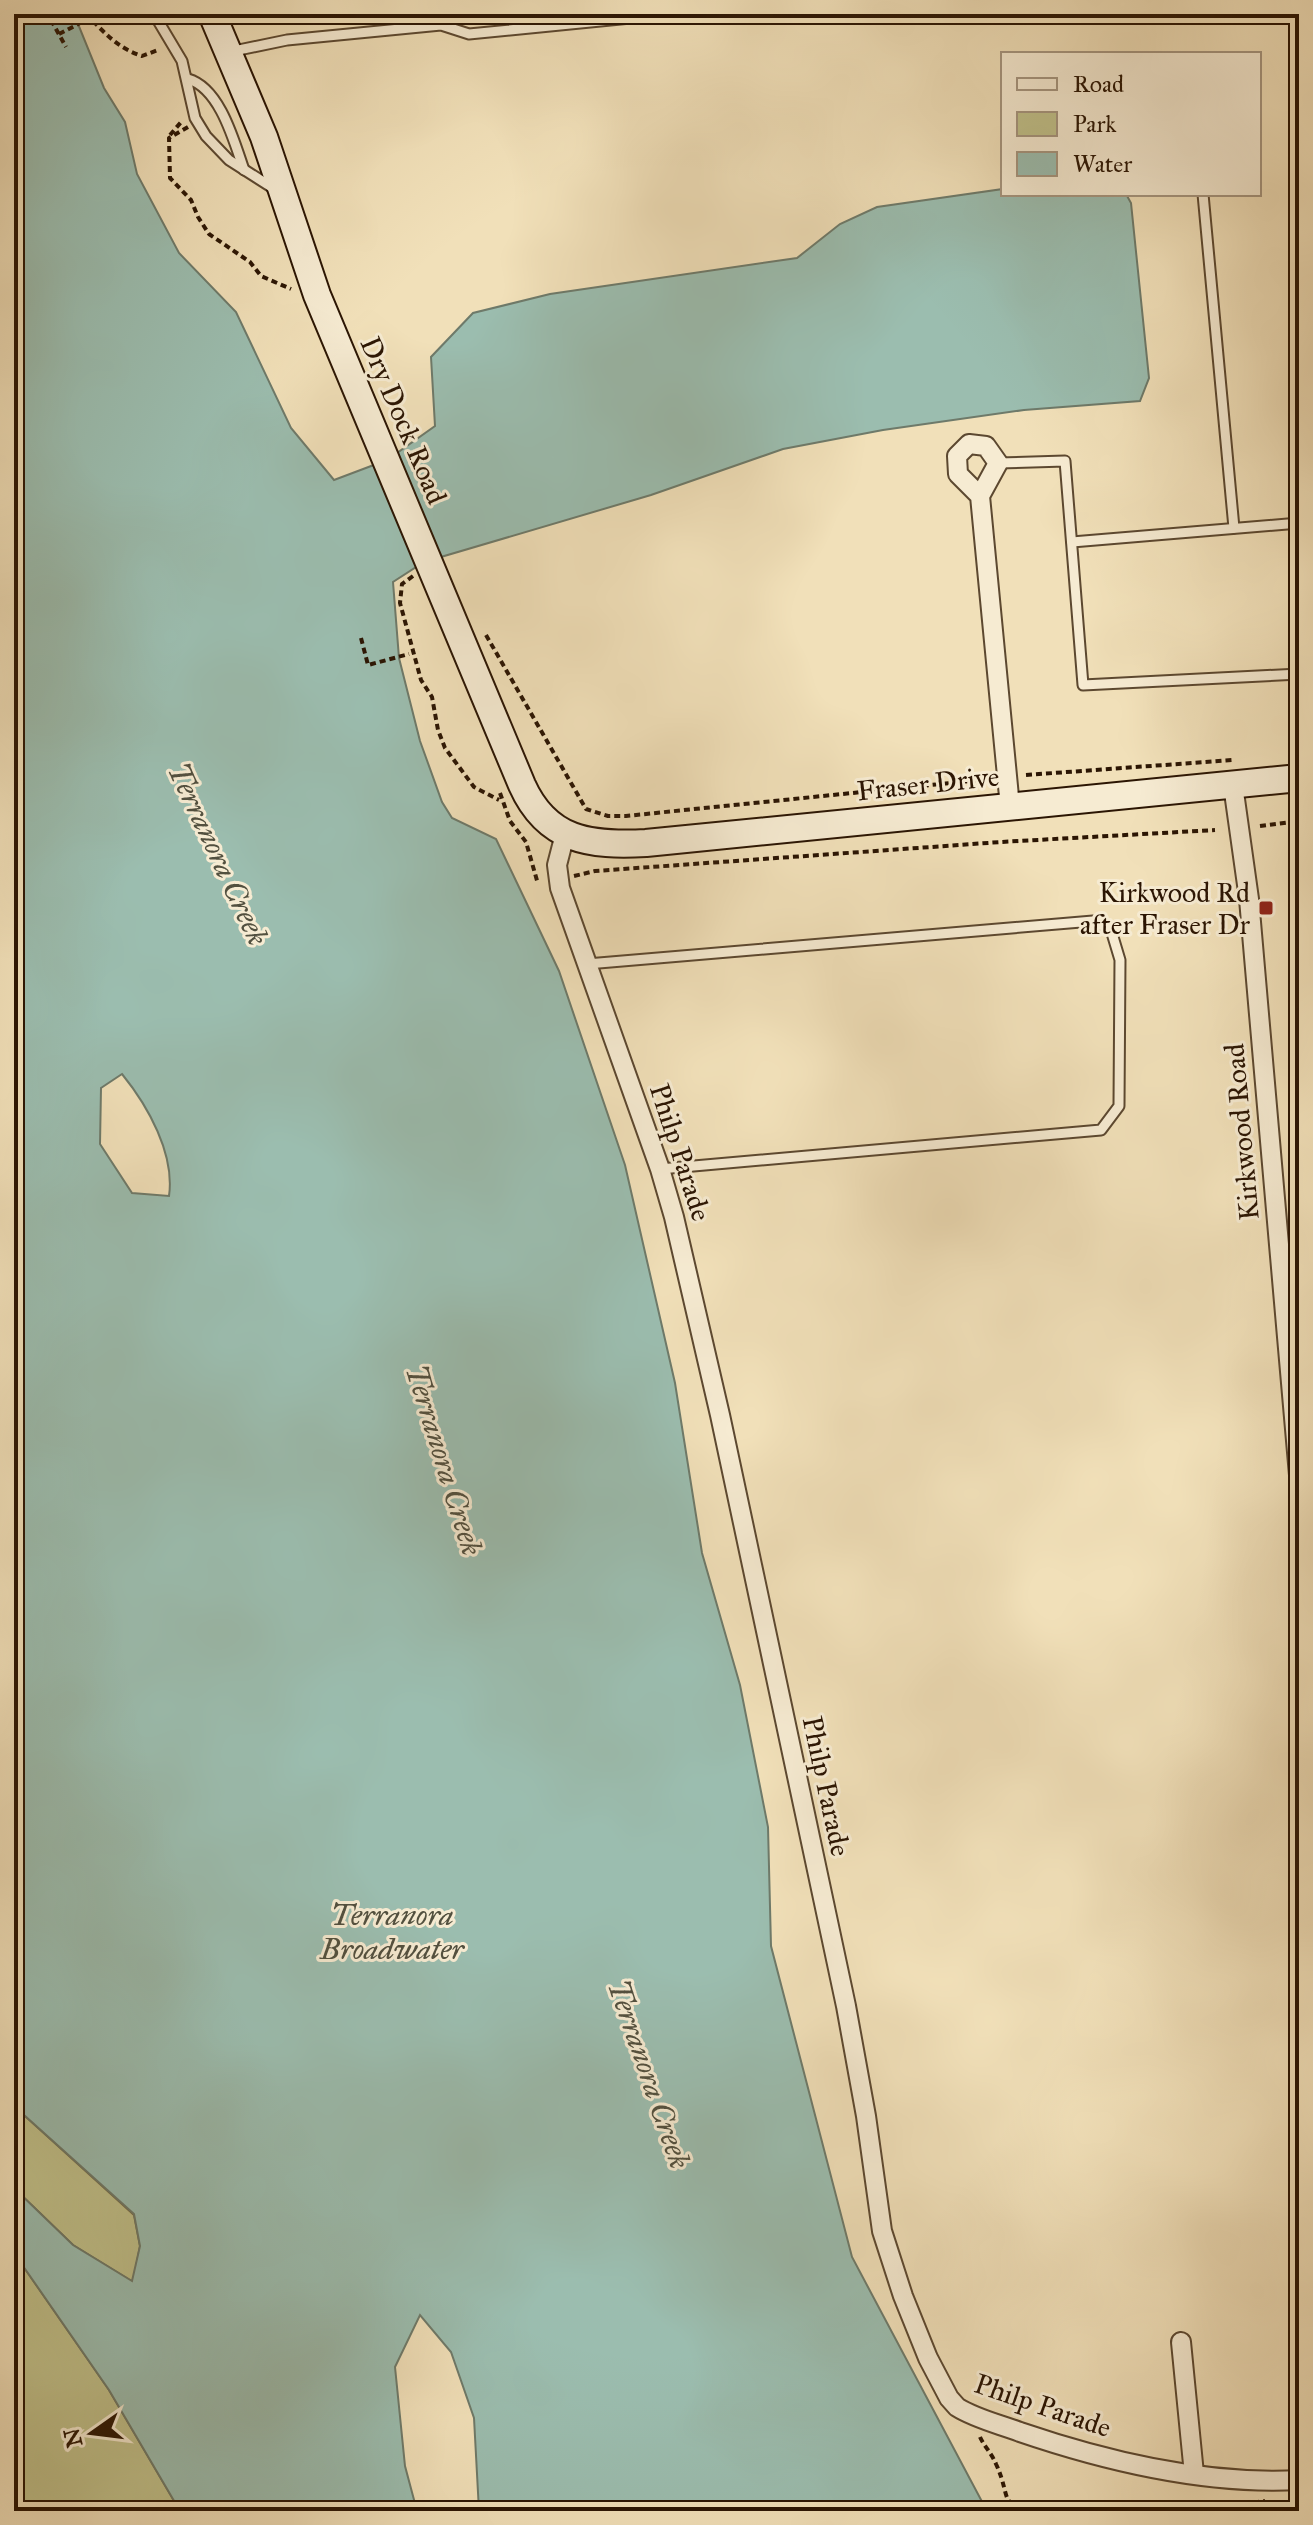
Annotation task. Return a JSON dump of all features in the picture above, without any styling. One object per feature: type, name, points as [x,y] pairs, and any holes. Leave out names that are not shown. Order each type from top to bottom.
[{"type":"street","name":"Dry Dock Road","points":[[212,14],[264,137],[317,295],[526,795],[541,816],[565,834]]},
{"type":"street","points":[[980,496],[958,474],[957,456],[969,444],[986,446],[998,463],[980,496],[1010,807]]},
{"type":"street","name":"Fraser Drive","points":[[565,834],[590,842],[646,843],[1010,807],[1236,772],[1299,778]]},
{"type":"street","name":"Kirkwood Road","points":[[1236,772],[1299,1475]]},
{"type":"street","name":"Philp Parade","points":[[565,834],[557,877],[674,1217],[720,1415],[846,2006],[882,2231],[928,2358],[957,2407],[1094,2455],[1194,2474],[1238,2479],[1299,2480]]},
{"type":"street","points":[[1181,2342],[1194,2474]]},
{"type":"lane","points":[[154,14],[174,45],[188,79],[198,124],[229,160],[282,194]]},
{"type":"lane","points":[[229,52],[277,41],[441,25],[469,34],[671,14]]},
{"type":"lane","points":[[188,79],[198,82],[208,91],[228,127],[244,170]]},
{"type":"lane","points":[[1203,196],[1234,528]]},
{"type":"lane","points":[[998,463],[1065,461],[1083,685],[1299,674]]},
{"type":"lane","points":[[1072,542],[1299,523]]},
{"type":"lane","points":[[587,964],[1093,921],[1111,930],[1120,960],[1119,1106],[1101,1130],[660,1169]]},
{"type":"path","points":[[59,34],[88,16],[117,46],[142,56],[155,50],[166,53]]},
{"type":"path","points":[[51,20],[66,47]]},
{"type":"path","points":[[184,115],[169,138],[170,178],[191,200],[209,234],[250,262],[261,276],[300,294]]},
{"type":"path","points":[[169,138],[181,129],[198,124]]},
{"type":"path","points":[[415,574],[402,584],[400,603],[421,680],[432,697],[438,730],[450,756],[474,787],[502,801]]},
{"type":"path","points":[[480,626],[586,809],[595,813],[626,816],[1007,777],[1236,772]]},
{"type":"path","points":[[361,638],[368,665],[409,654]]},
{"type":"path","points":[[1260,826],[1299,821]]},
{"type":"path","points":[[572,876],[595,871],[1215,830]]},
{"type":"path","points":[[969,2413],[985,2449],[995,2461],[1007,2499],[1017,2508],[1044,2511]]},
{"type":"path","points":[[1194,2511],[1271,2500]]},
{"type":"green space","points":[[14,2106],[134,2215],[140,2246],[133,2282],[73,2245],[14,2188]]},
{"type":"green space","points":[[14,2253],[109,2390],[180,2511],[14,2511]]},
{"type":"water","name":"Terranora Broadwater","points":[[14,14],[74,14],[104,88],[125,122],[137,174],[179,253],[236,312],[291,428],[334,480],[387,460],[435,426],[431,357],[473,313],[550,294],[797,258],[840,224],[877,207],[1001,189],[1001,196],[1127,196],[1131,203],[1149,378],[1140,401],[1024,410],[883,430],[783,449],[651,495],[424,562],[393,582],[399,658],[420,741],[442,802],[452,818],[496,839],[559,971],[625,1165],[675,1383],[702,1553],[740,1685],[768,1827],[771,1946],[852,2257],[987,2511],[479,2511],[474,2418],[451,2352],[420,2315],[395,2367],[405,2466],[417,2511],[180,2511],[109,2390],[14,2253],[14,2188],[73,2245],[132,2281],[140,2246],[134,2214],[14,2106]],"holes":[[[122,1074],[150,1116],[164,1147],[170,1180],[169,1196],[132,1193],[100,1144],[101,1088]]]},
{"type":"place","name":"Kirkwood Rd after Fraser Dr","points":[[1266,908]]},
{"type":"water label","name":"Terranora Creek","points":[[218,854]]},
{"type":"water label","name":"Terranora Creek","points":[[444,1460]]},
{"type":"water label","name":"Terranora Creek","points":[[649,2074]]}]
